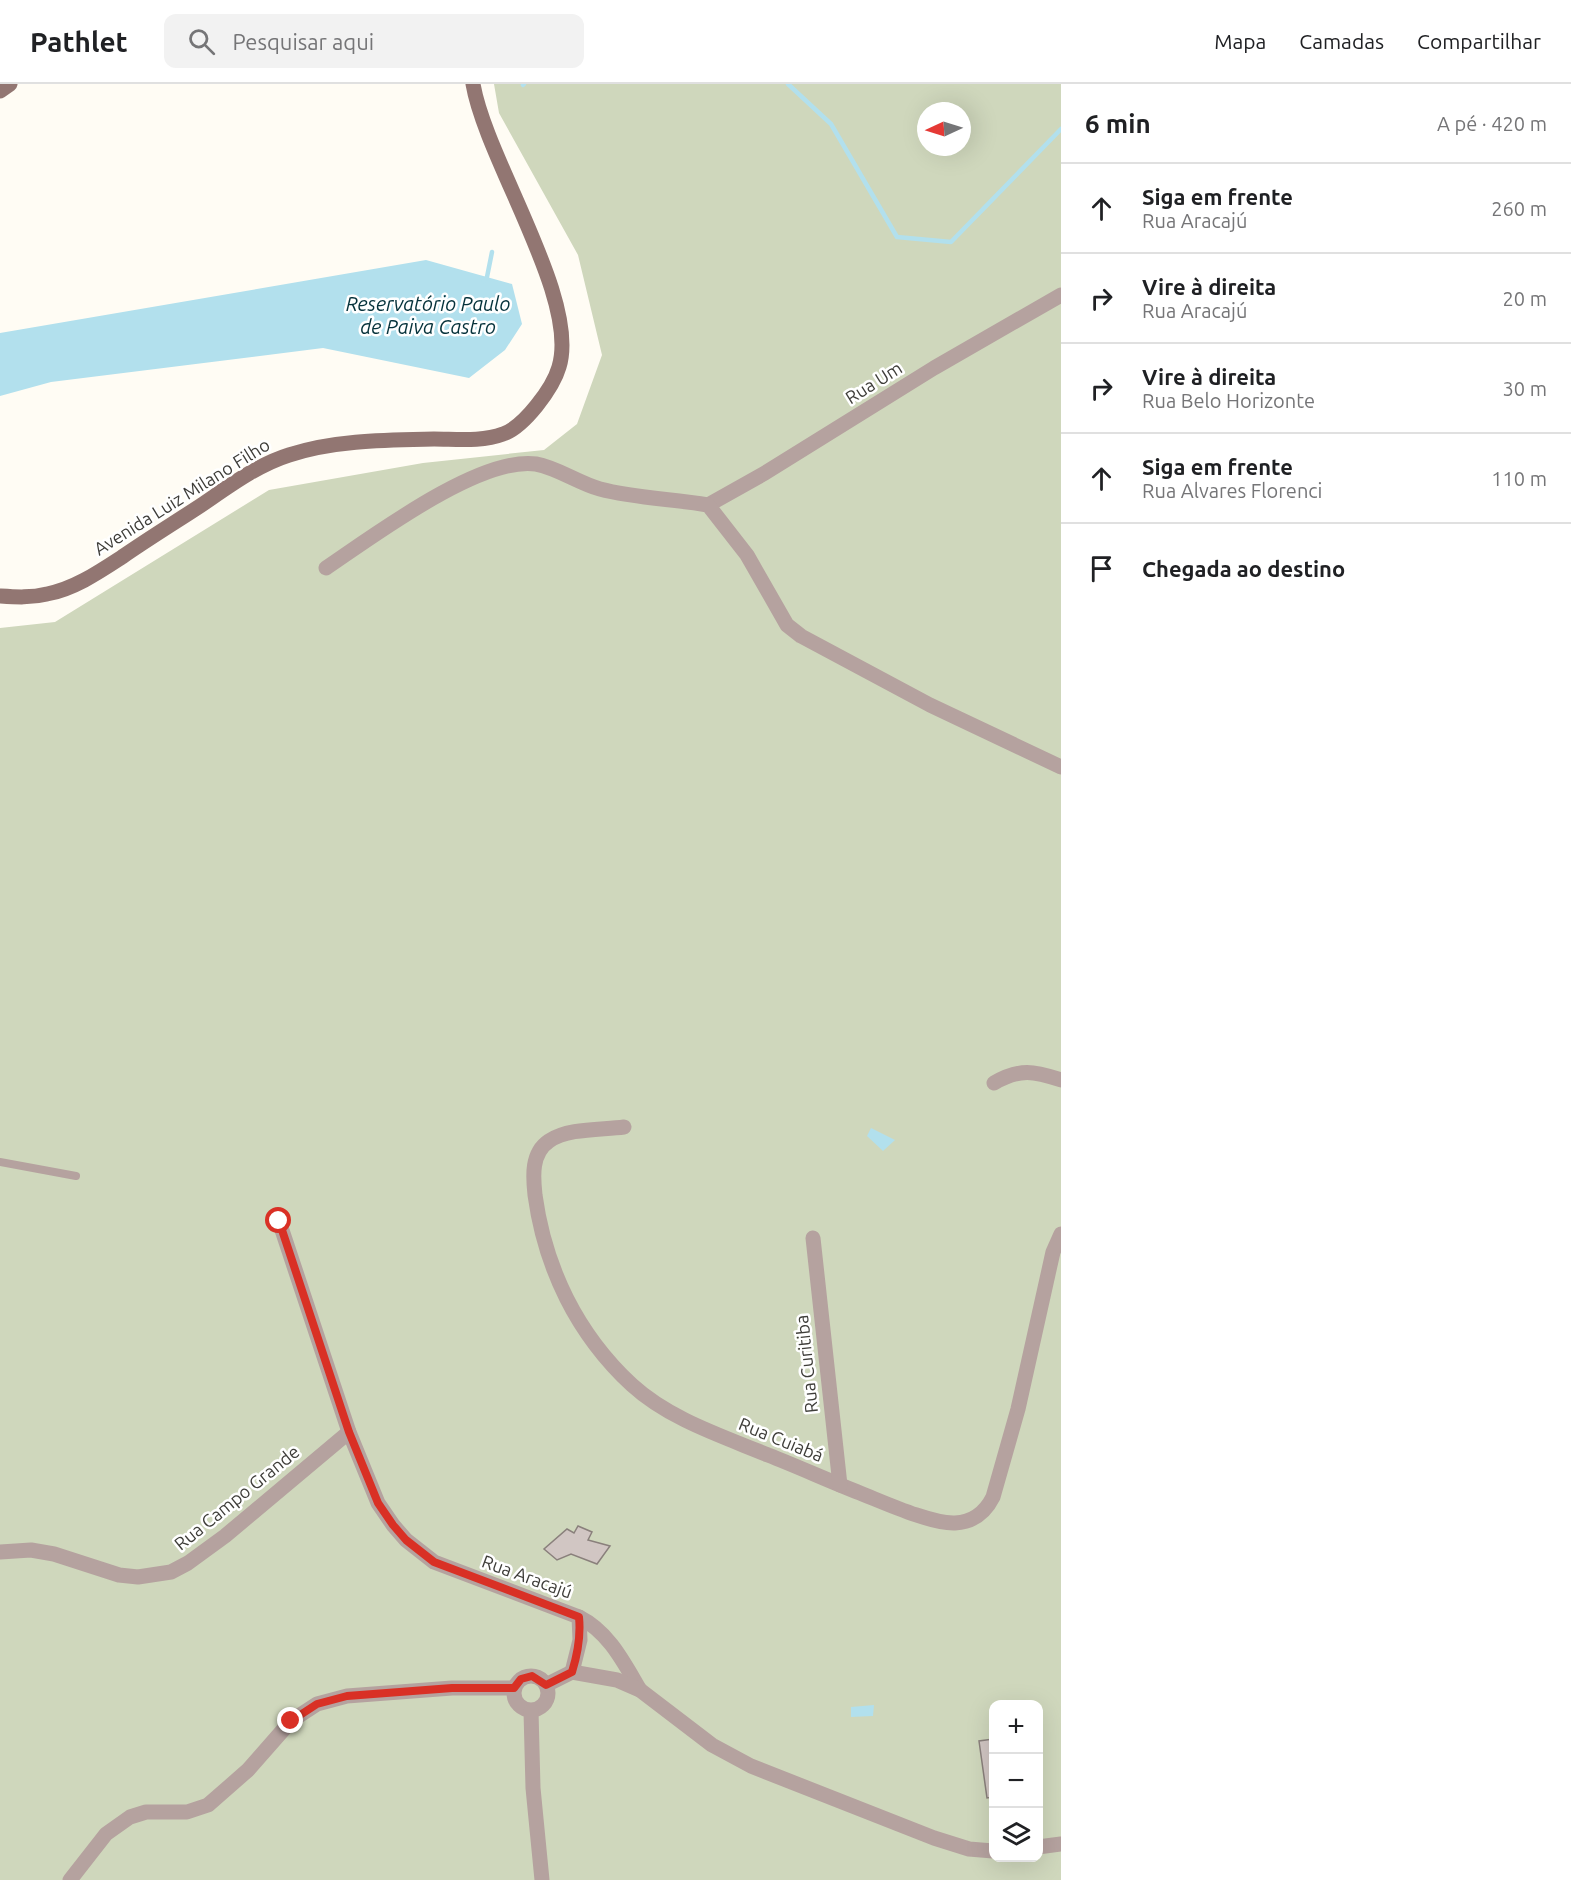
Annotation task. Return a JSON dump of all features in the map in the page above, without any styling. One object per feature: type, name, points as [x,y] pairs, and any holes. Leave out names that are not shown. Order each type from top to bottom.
[{"type":"main road","points":[[0,91],[10,84]]},
{"type":"main road","name":"Avenida Luiz Milano Filho","points":[[0,596],[29,596],[66,589],[105,568],[229,487],[273,461],[291,454],[321,447],[401,440],[493,436],[514,429],[528,414],[552,384],[560,367],[563,344],[560,320],[532,237],[488,140],[472,84]]},
{"type":"street","name":"Rua Um","points":[[708,505],[774,468],[934,368],[1061,295]]},
{"type":"street","points":[[326,568],[444,492],[516,465],[536,464],[597,488],[617,493],[708,505],[747,555],[787,625],[801,636],[930,705],[1061,767]]},
{"type":"street","points":[[994,1083],[1013,1072],[1036,1072],[1061,1080]]},
{"type":"street","name":"Rua Cuiabá","points":[[624,1127],[569,1134],[548,1142],[534,1163],[539,1225],[553,1273],[566,1300],[596,1344],[632,1385],[650,1399],[710,1432],[840,1485],[942,1522],[967,1521],[987,1509],[993,1497],[1018,1409],[1053,1252],[1061,1234]]},
{"type":"street","name":"Rua Aracajú","points":[[279,1221],[349,1432],[378,1503],[393,1525],[421,1553],[457,1573],[579,1617],[580,1640],[572,1672]]},
{"type":"street","name":"Rua Curitiba","points":[[813,1238],[840,1485]]},
{"type":"street","name":"Rua Campo Grande","points":[[0,1552],[31,1550],[54,1554],[119,1575],[138,1577],[171,1572],[188,1563],[225,1536],[349,1432]]},
{"type":"street","points":[[579,1617],[589,1622],[618,1651],[640,1690]]},
{"type":"street","points":[[546,1685],[572,1672],[617,1680],[640,1690],[712,1745],[751,1766],[934,1838],[969,1849],[989,1851]]},
{"type":"street","points":[[70,1880],[106,1834],[130,1817],[146,1812],[187,1812],[208,1805],[248,1770],[291,1721],[317,1704],[347,1696],[452,1688],[514,1688],[526,1676],[538,1677],[546,1685],[548,1696],[546,1702],[531,1711]]},
{"type":"street","points":[[514,1688],[517,1704],[531,1711]]},
{"type":"street","points":[[531,1711],[533,1788],[542,1880]]},
{"type":"street","points":[[1043,1846],[1061,1844]]},
{"type":"lane","points":[[0,1162],[76,1176]]},
{"type":"green space","points":[[494,84],[1061,84],[1061,1880],[0,1880],[0,628],[55,622],[269,490],[423,463],[544,450],[577,424],[602,355],[578,255],[499,113]]},
{"type":"water","name":"Reservatório Paulo de Paiva Castro","points":[[426,260],[512,284],[522,324],[505,350],[469,378],[323,348],[51,382],[0,396],[0,333]]},
{"type":"water","points":[[871,1128],[895,1140],[883,1151],[867,1136]]},
{"type":"water","points":[[874,1705],[873,1716],[851,1717],[851,1707]]},
{"type":"building","points":[[578,1526],[592,1532],[588,1540],[610,1546],[597,1564],[571,1554],[557,1560],[544,1549],[567,1529],[574,1533]]},
{"type":"building","points":[[989,1740],[989,1798],[987,1798],[979,1741]]},
{"type":"waterway","points":[[788,84],[831,124],[897,237],[951,242],[1061,129]]},
{"type":"waterway","points":[[484,281],[487,277],[492,252]]},
{"type":"route","points":[[279,1221],[300,1277],[349,1432],[378,1503],[393,1525],[406,1540],[434,1562],[457,1573],[579,1617],[580,1630],[579,1652],[572,1672],[546,1685],[538,1677],[526,1676],[514,1688],[452,1688],[347,1696],[317,1704],[303,1711],[291,1721]]}]
